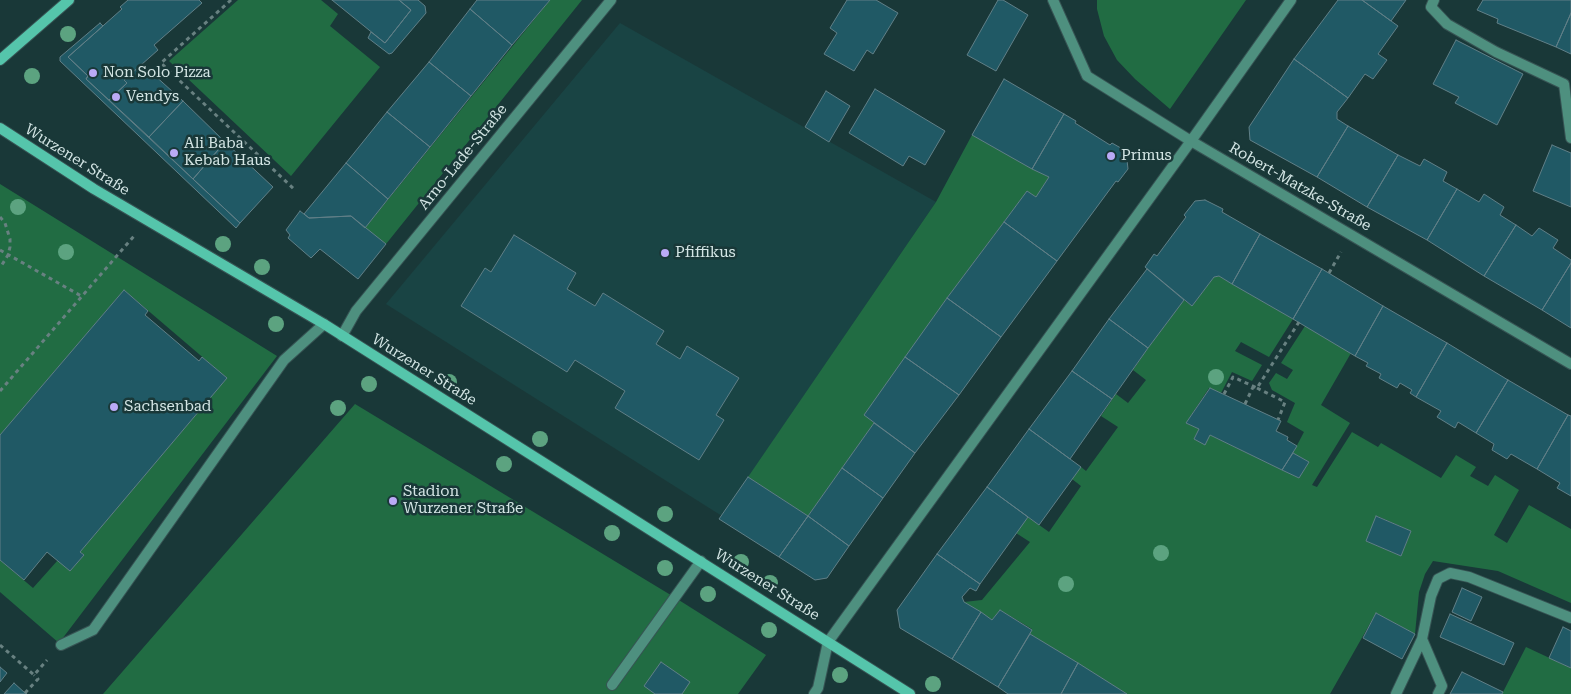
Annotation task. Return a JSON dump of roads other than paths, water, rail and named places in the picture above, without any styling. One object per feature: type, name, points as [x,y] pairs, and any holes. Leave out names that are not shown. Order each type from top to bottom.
[{"type":"street","points":[[0,60],[69,0]]},
{"type":"street","name":"Arno-Lade-Straße","points":[[342,336],[356,311],[611,0]]},
{"type":"street","name":"Robert-Matzke-Straße","points":[[1053,0],[1087,76],[1191,141],[1571,364]]},
{"type":"street","points":[[814,694],[818,688],[828,642],[1291,0]]},
{"type":"street","points":[[1434,0],[1432,7],[1447,24],[1496,52],[1564,84],[1571,138]]},
{"type":"street","name":"Wurzener Straße","points":[[0,128],[146,221],[324,324],[910,694]]},
{"type":"street","points":[[61,645],[93,630],[284,360],[324,324]]},
{"type":"street","points":[[612,685],[701,561]]},
{"type":"street","points":[[1396,694],[1422,639],[1430,596],[1438,579],[1450,573],[1469,576],[1571,618]]},
{"type":"street","points":[[1422,639],[1442,686],[1438,694]]},
{"type":"place","name":"Non Solo Pizza","points":[[93,73]]},
{"type":"place","name":"Vendys","points":[[116,97]]},
{"type":"place","name":"Ali Baba Kebab Haus","points":[[174,153]]},
{"type":"place","name":"Primus","points":[[1111,156]]},
{"type":"place","name":"Pfiffikus","points":[[665,253]]},
{"type":"place","name":"Sachsenbad","points":[[114,407]]},
{"type":"place","name":"Stadion Wurzener Straße","points":[[393,501]]}]
